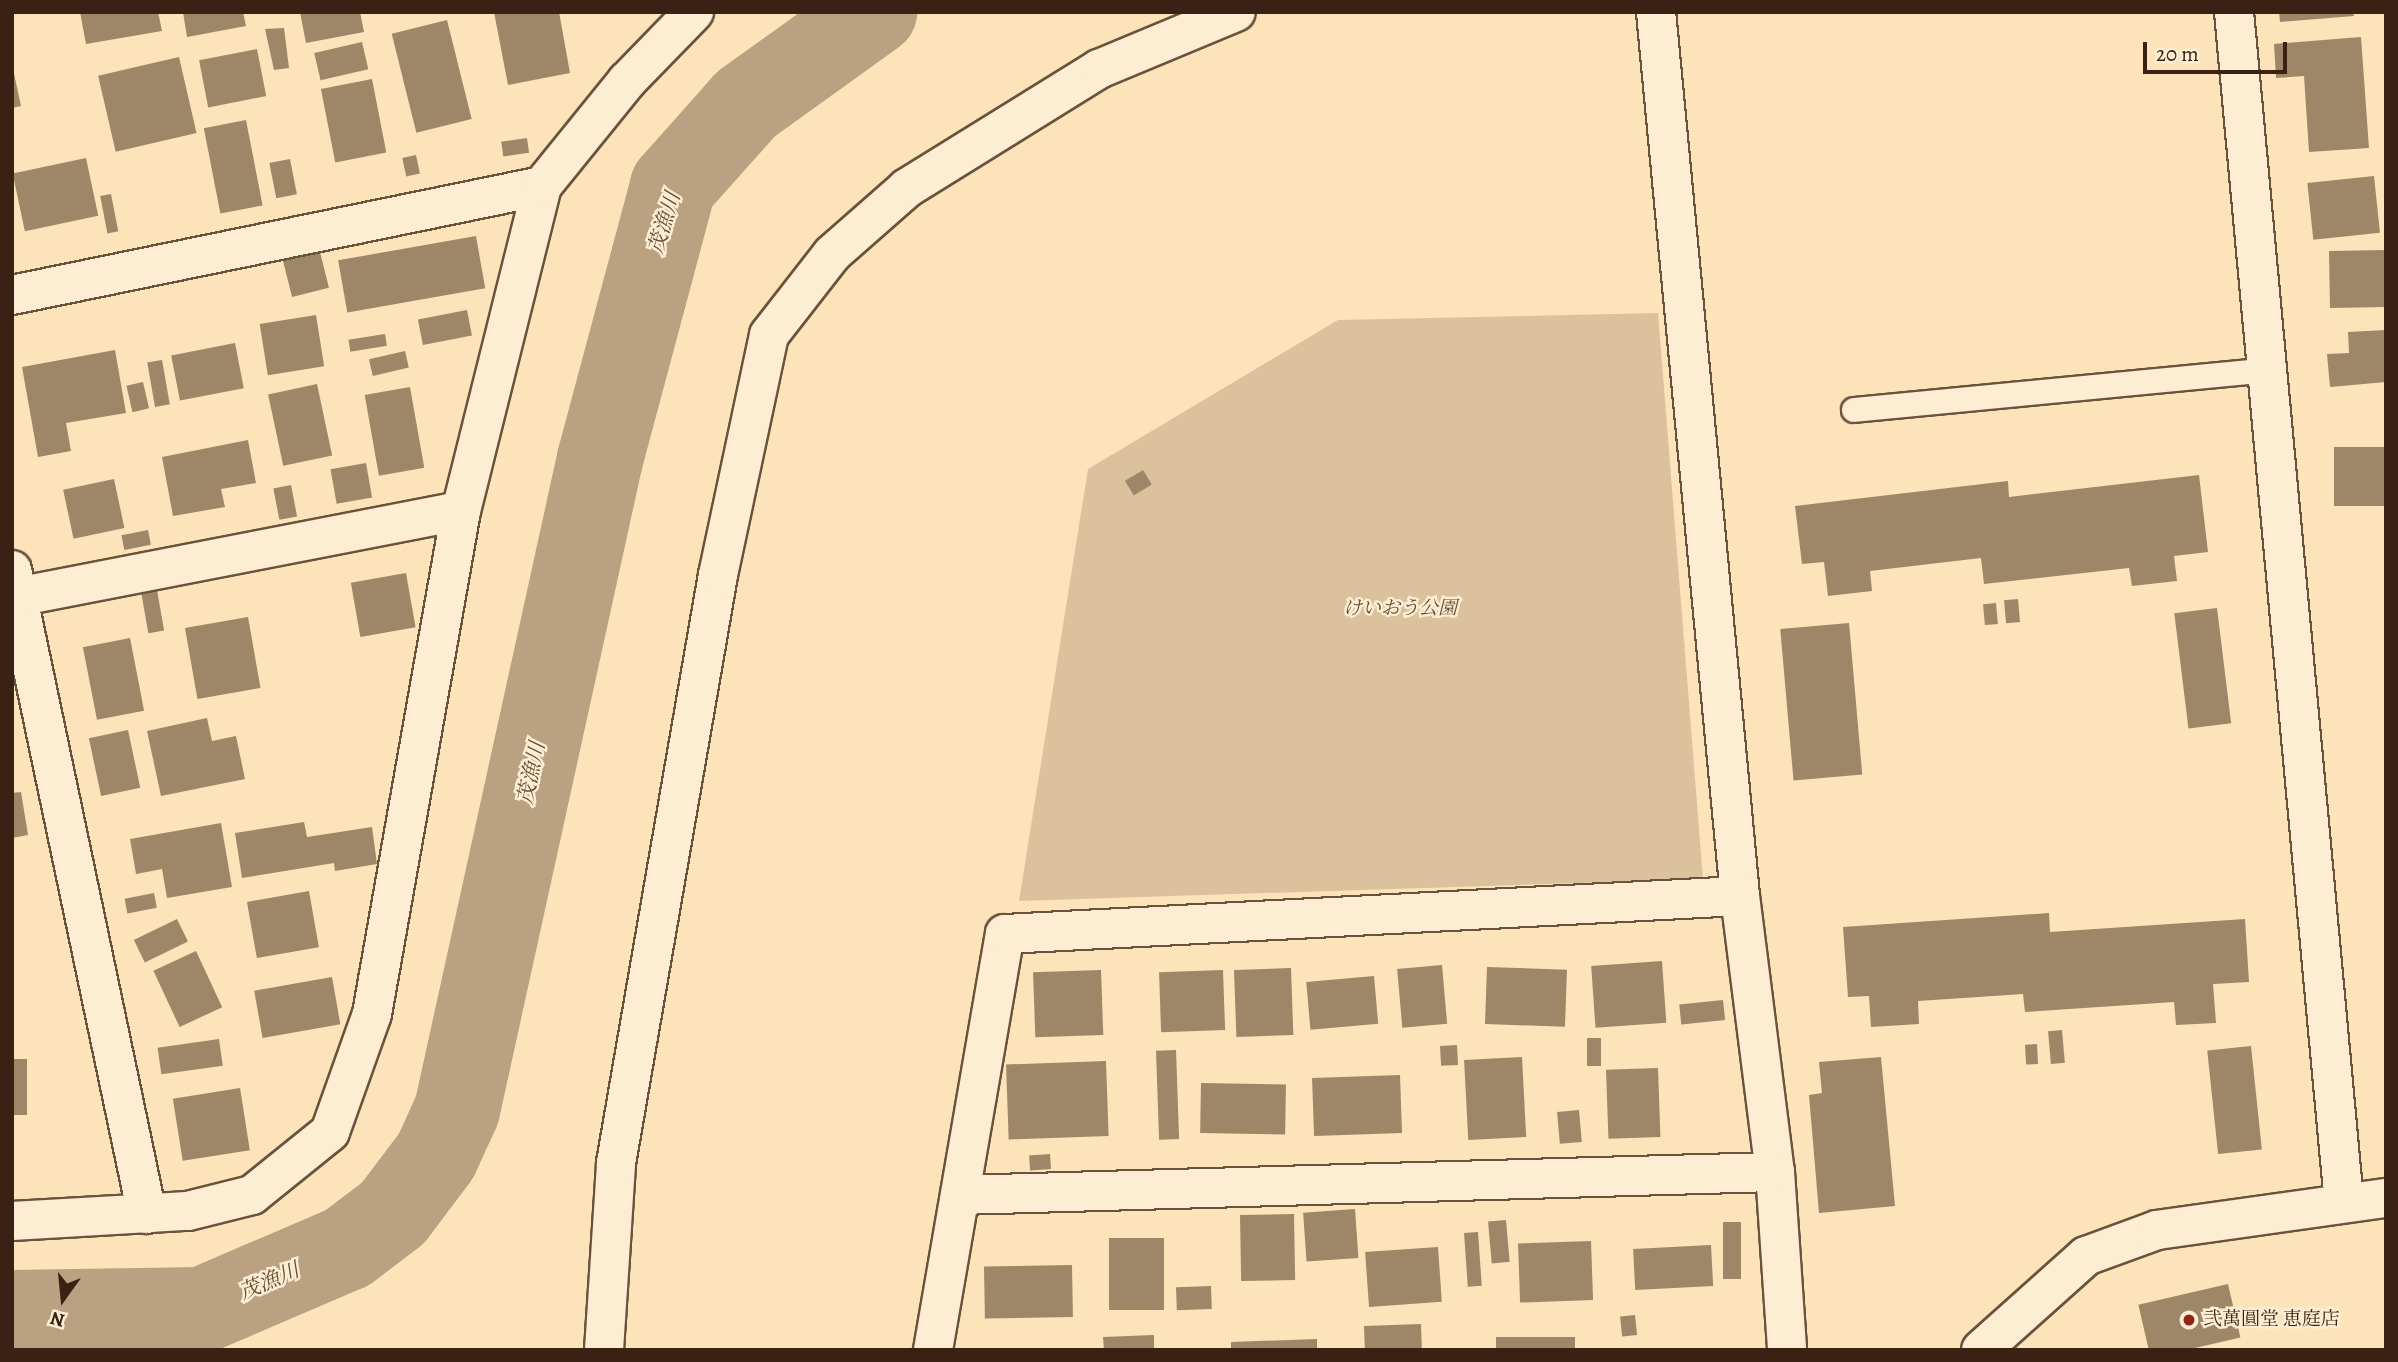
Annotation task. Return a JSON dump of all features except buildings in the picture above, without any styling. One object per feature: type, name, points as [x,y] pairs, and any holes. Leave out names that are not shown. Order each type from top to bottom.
[{"type":"street","points":[[12,1221],[148,1214],[252,1195],[330,1132],[372,1014],[461,510],[542,186],[626,81],[694,12]]},
{"type":"street","points":[[604,1350],[616,1163],[718,575],[768,335],[832,254],[907,187],[1098,69],[1236,12]]},
{"type":"street","points":[[1656,12],[1740,896],[1775,1172],[1787,1350]]},
{"type":"street","points":[[2234,12],[2344,1203]]},
{"type":"street","points":[[12,295],[542,186]]},
{"type":"street","points":[[148,1214],[15,584],[461,510]]},
{"type":"street","points":[[933,1350],[1005,934],[1740,896]]},
{"type":"street","points":[[960,1195],[1775,1172]]},
{"type":"street","points":[[1981,1350],[2085,1256],[2157,1230],[2386,1198]]},
{"type":"lane","points":[[1854,410],[2267,370]]},
{"type":"green space","name":"けいおう公園","points":[[1658,313],[1703,879],[1019,901],[1088,469],[1338,320]]},
{"type":"waterway","name":"茂漁川","points":[[12,1313],[202,1310],[347,1248],[393,1213],[436,1156],[457,1110],[600,459],[673,186],[746,104],[874,12]]},
{"type":"place","name":"弐萬圓堂 恵庭店","points":[[2189,1320]]}]
